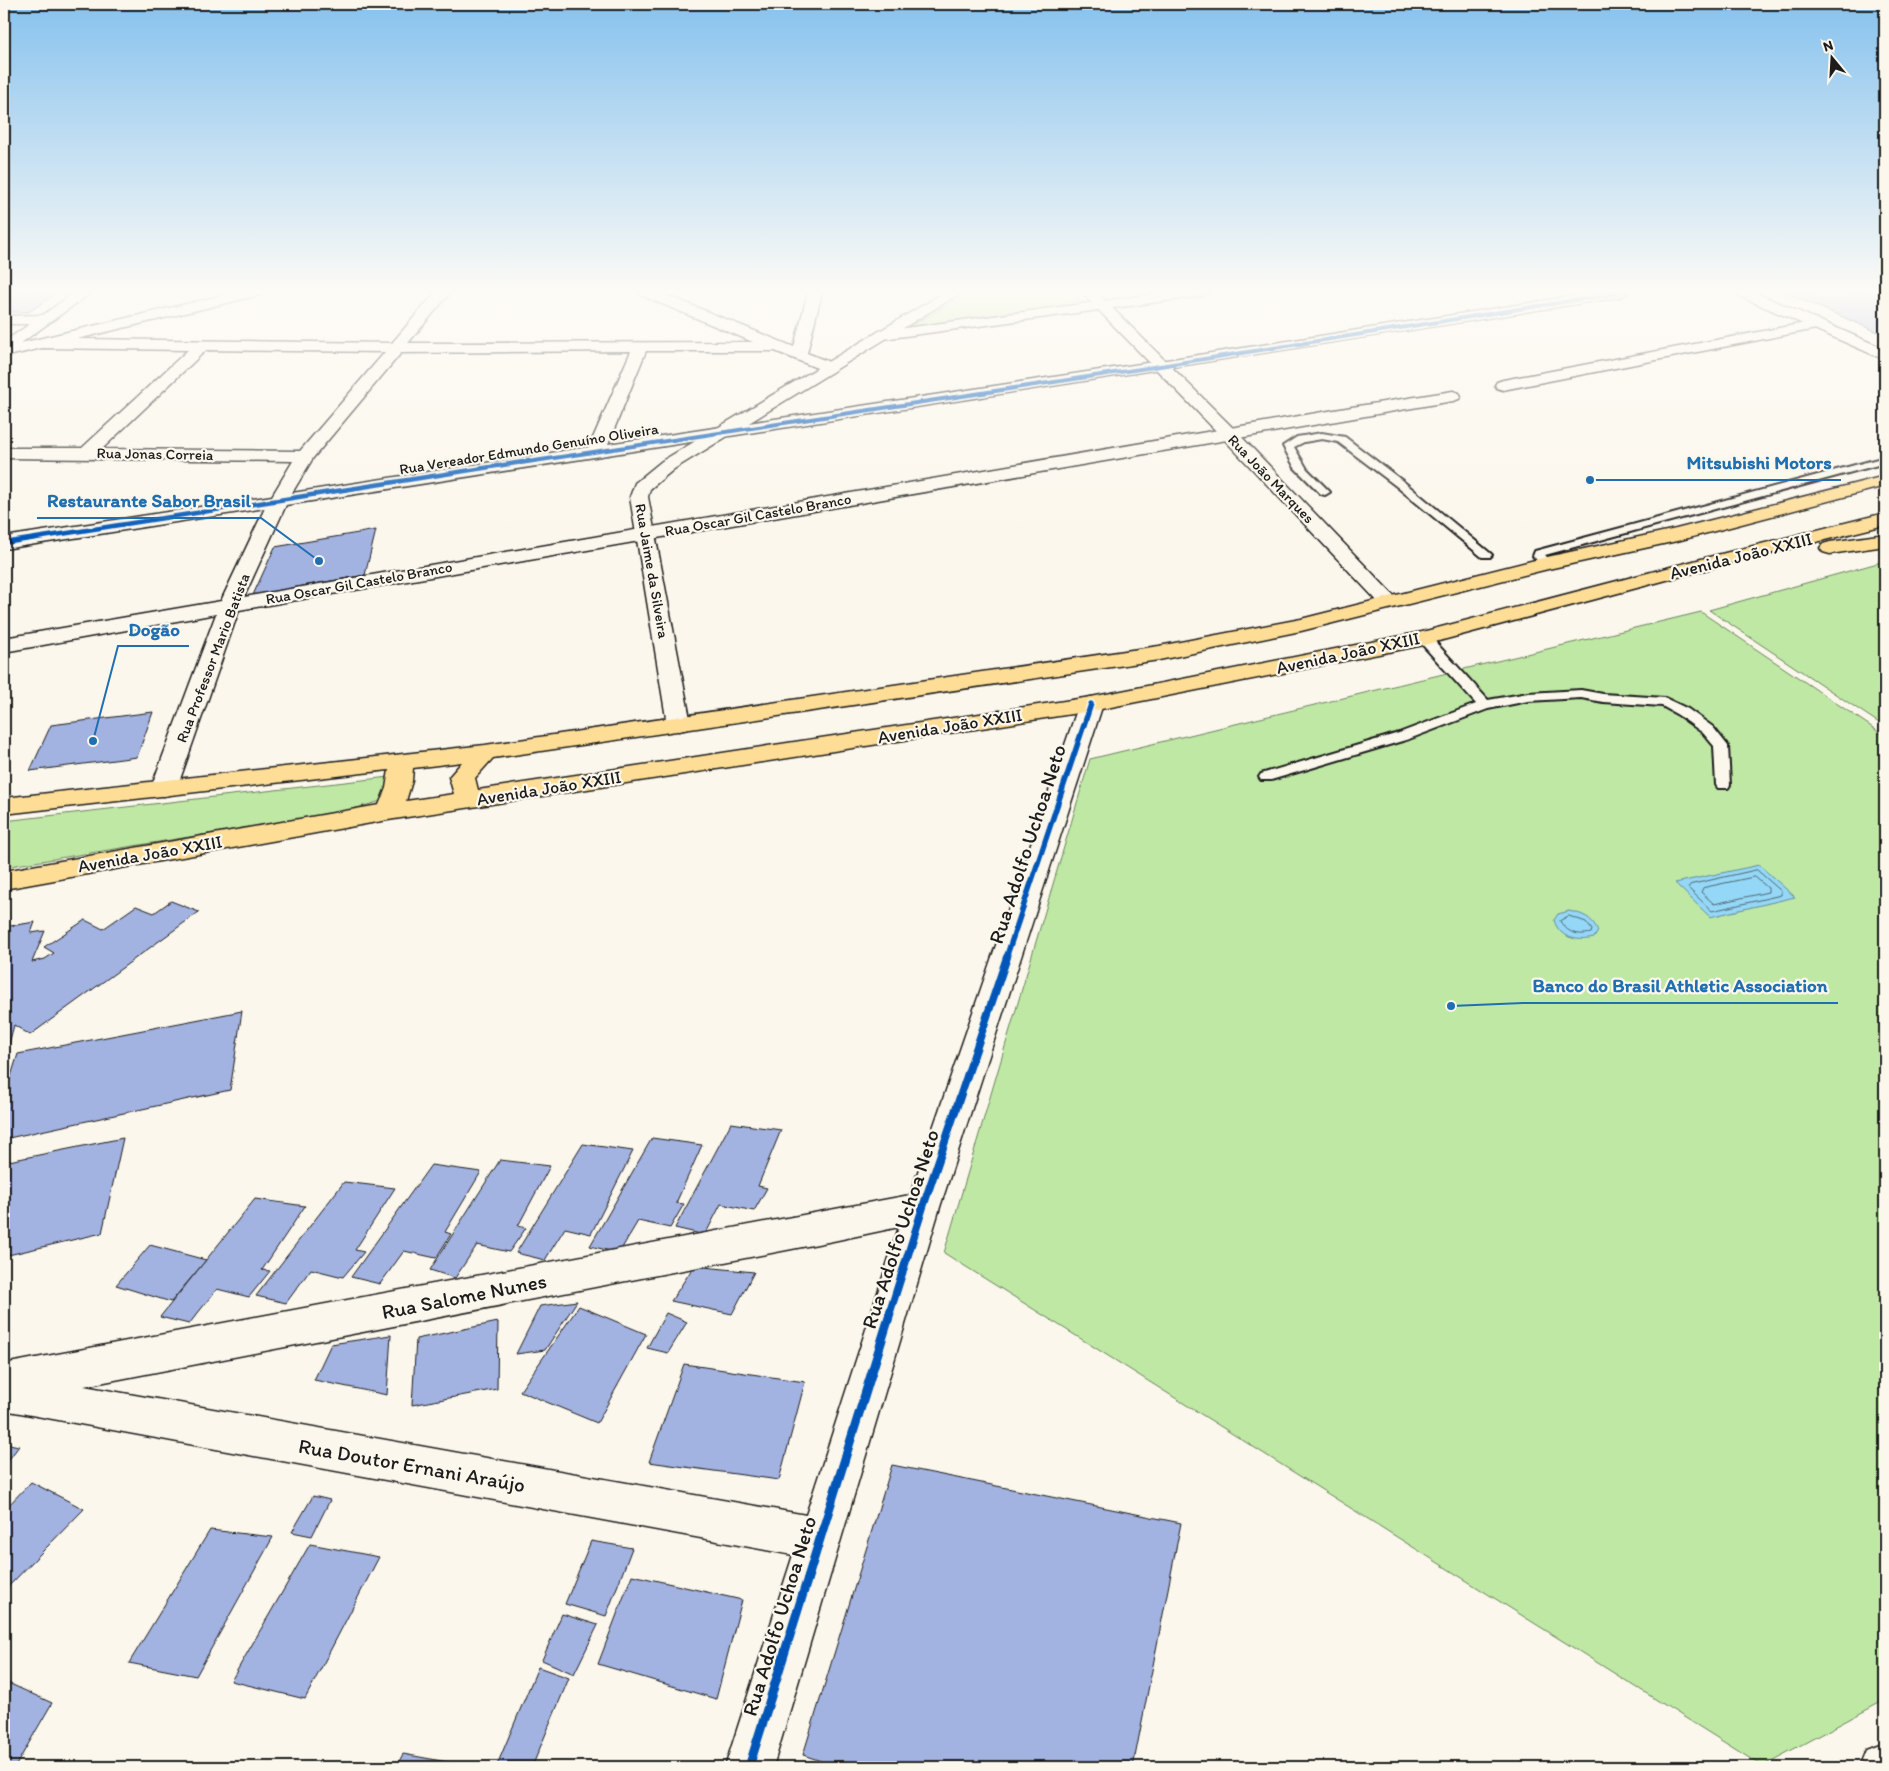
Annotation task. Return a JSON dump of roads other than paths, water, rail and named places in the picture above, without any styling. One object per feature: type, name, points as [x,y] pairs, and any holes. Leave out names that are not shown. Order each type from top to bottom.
[{"type":"main road","name":"Avenida João XXIII","points":[[4,806],[484,752],[1159,653],[1301,625],[1547,564],[1677,535],[1879,483]]},
{"type":"main road","name":"Avenida João XXIII","points":[[4,880],[388,812],[1091,704],[1424,638],[1712,562],[1885,520]]},
{"type":"main road","points":[[1719,523],[1726,527],[1731,536],[1766,549],[1810,550],[1885,540]]},
{"type":"main road","points":[[1677,535],[1703,546],[1712,557],[1712,562]]},
{"type":"main road","points":[[471,799],[465,791],[462,777],[484,752]]},
{"type":"main road","points":[[388,812],[400,782],[401,761]]},
{"type":"street","points":[[86,453],[170,375]]},
{"type":"street","name":"Rua Professor Mario Batista","points":[[164,788],[230,605],[278,501],[305,456],[374,375]]},
{"type":"street","points":[[596,451],[629,375]]},
{"type":"street","name":"Rua Jaime da Silveira","points":[[679,724],[645,535],[639,497],[641,487],[668,465],[816,375]]},
{"type":"street","name":"Rua Vereador Edmundo Genuíno Oliveira","points":[[4,543],[723,431],[1102,375]]},
{"type":"street","name":"Rua João Marques","points":[[1169,375],[1227,432],[1389,602]]},
{"type":"street","points":[[1503,385],[1557,375]]},
{"type":"street","name":"Rua Oscar Gil Castelo Branco","points":[[4,645],[645,535],[1227,432],[1453,396]]},
{"type":"street","name":"Rua Jonas Correia","points":[[4,453],[305,456]]},
{"type":"street","name":"Rua Adolfo Uchoa Neto","points":[[749,1767],[923,1207],[1091,704]]},
{"type":"street","name":"Rua Salome Nunes","points":[[4,1383],[833,1226],[923,1207]]},
{"type":"street","name":"Rua Doutor Ernani Araújo","points":[[4,1391],[820,1539]]},
{"type":"lane","points":[[1325,492],[1308,477],[1294,460],[1288,446],[1301,439],[1322,436],[1341,439],[1393,478],[1486,555]]},
{"type":"lane","points":[[1547,564],[1539,556],[1539,553],[1652,521],[1885,460]]},
{"type":"lane","points":[[1860,466],[1879,483]]},
{"type":"lane","points":[[1696,510],[1719,523]]},
{"type":"lane","points":[[1652,521],[1677,535]]},
{"type":"lane","points":[[1424,638],[1485,704]]},
{"type":"lane","points":[[1266,777],[1404,736],[1485,704],[1528,697],[1581,694],[1603,698],[1665,702],[1683,712],[1708,730],[1721,746],[1723,785]]},
{"type":"water","points":[[1759,865],[1795,897],[1710,917],[1675,883]]},
{"type":"water","points":[[1569,911],[1583,915],[1593,922],[1598,931],[1594,938],[1575,939],[1564,935],[1560,931],[1554,920],[1558,914]]},
{"type":"place","name":"Mitsubishi Motors","points":[[1590,480]]},
{"type":"place","name":"Restaurante Sabor Brasil","points":[[319,561]]},
{"type":"place","name":"Dogão","points":[[93,741]]},
{"type":"place","name":"Banco do Brasil Athletic Association","points":[[1451,1006]]}]
